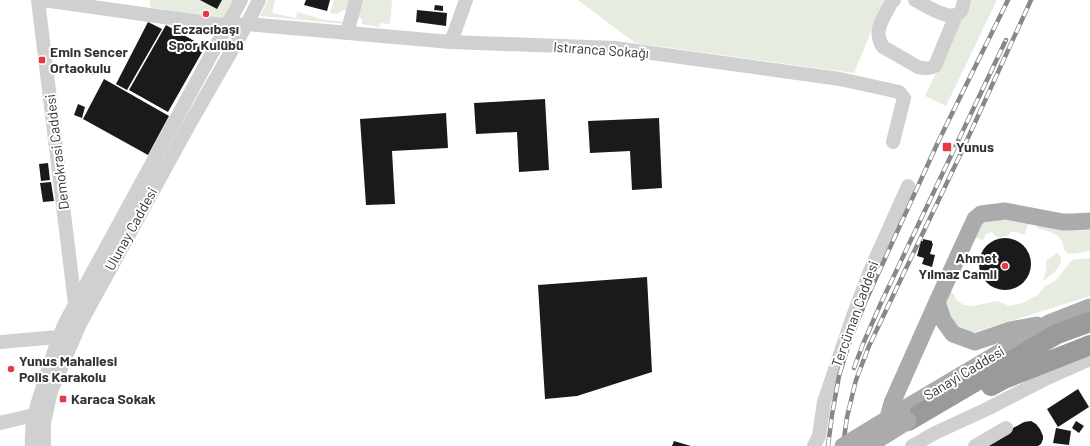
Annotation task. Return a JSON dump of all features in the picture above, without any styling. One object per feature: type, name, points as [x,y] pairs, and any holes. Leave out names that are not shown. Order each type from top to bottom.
[{"type":"highway","points":[[905,415],[1057,334],[1090,322]]},
{"type":"highway","points":[[905,415],[947,409],[1004,379],[1088,349]]},
{"type":"main road","points":[[880,446],[892,403],[975,219],[981,214],[1005,211],[1063,222],[1090,221]]},
{"type":"main road","points":[[937,302],[943,320],[953,334],[975,342],[1010,330],[1049,323]]},
{"type":"main road","name":"Sanayi Caddesi","points":[[843,446],[905,415],[1049,323],[1090,307]]},
{"type":"main road","name":"Sanayi Caddesi","points":[[868,446],[905,415]]},
{"type":"street","name":"Demokrasi Caddesi","points":[[38,0],[81,308]]},
{"type":"street","points":[[43,0],[228,26],[247,24]]},
{"type":"street","name":"Ulunay Caddesi","points":[[44,446],[44,423],[51,391],[67,352],[81,308],[242,0]]},
{"type":"street","name":"Ulunay Caddesi","points":[[32,446],[31,435],[34,416],[58,337],[81,308],[189,125],[247,24],[259,0]]},
{"type":"street","points":[[347,33],[356,0]]},
{"type":"street","points":[[451,42],[466,0]]},
{"type":"street","points":[[894,0],[891,3],[879,28],[878,36],[880,44],[918,67],[923,68],[931,68],[935,66],[956,15],[959,14],[963,7],[964,0]]},
{"type":"street","points":[[915,0],[942,15],[956,15]]},
{"type":"street","name":"Istıranca Sokağı","points":[[247,24],[451,42],[616,48],[855,82],[898,92],[904,98],[893,142]]},
{"type":"street","name":"Tercüman Caddesi","points":[[814,446],[819,436],[824,402],[852,319],[870,271],[908,186]]},
{"type":"street","points":[[0,342],[58,337]]},
{"type":"street","points":[[912,446],[935,433],[1047,378],[1088,349]]},
{"type":"street","points":[[0,422],[34,416]]},
{"type":"street","points":[[975,446],[1006,428]]},
{"type":"shaded area","name":"Eczacıbaşı Spor Kulübü","points":[[150,0],[234,0],[222,21],[150,7]]},
{"type":"shaded area","points":[[268,0],[275,0],[272,13],[296,18],[297,12],[325,20],[346,22],[345,24],[260,16]]},
{"type":"shaded area","points":[[334,0],[352,0],[350,7],[337,14],[330,13]]},
{"type":"shaded area","points":[[362,0],[392,0],[390,24],[380,23],[379,27],[362,24],[362,19],[357,17]]},
{"type":"shaded area","points":[[578,0],[884,0],[854,73],[635,43]]},
{"type":"shaded area","points":[[971,0],[997,0],[946,106],[925,96]]},
{"type":"shaded area","points":[[1001,219],[1028,224],[1025,235],[1010,232],[1009,235],[997,238],[992,232],[986,234],[983,240],[974,237],[981,224],[984,222]]},
{"type":"shaded area","points":[[1037,225],[1066,231],[1090,230],[1090,251],[1072,254],[1067,253],[1060,238],[1051,232],[1037,228]]},
{"type":"shaded area","points":[[1057,253],[1061,261],[1060,265],[1053,273],[1041,282],[1046,272],[1046,261]]},
{"type":"shaded area","points":[[1090,258],[1090,296],[969,334],[954,327],[944,302],[949,291],[954,294],[956,300],[964,305],[973,306],[998,301],[1009,306],[1022,303],[1038,295],[1044,287],[1056,280],[1072,260]]},
{"type":"building","name":"Eczacıbaşı Spor Kulübü","points":[[200,0],[222,0],[217,9]]},
{"type":"building","points":[[306,0],[330,0],[327,11],[304,5]]},
{"type":"building","points":[[435,5],[443,6],[443,11],[434,10]]},
{"type":"building","points":[[417,10],[447,13],[446,26],[416,22]]},
{"type":"building","points":[[148,22],[162,29],[127,90],[116,84]]},
{"type":"building","points":[[166,25],[205,47],[168,112],[129,90]]},
{"type":"building","points":[[92,66],[101,66],[100,75],[92,75]]},
{"type":"building","points":[[104,79],[169,116],[148,155],[83,119]]},
{"type":"building","points":[[545,99],[549,170],[519,172],[517,132],[476,134],[474,103]]},
{"type":"building","points":[[78,104],[85,107],[82,118],[74,115]]},
{"type":"building","points":[[446,113],[448,148],[392,151],[395,204],[366,205],[360,119]]},
{"type":"building","points":[[659,118],[662,188],[632,190],[630,151],[590,153],[588,121]]},
{"type":"building","points":[[48,163],[50,180],[41,181],[39,164]]},
{"type":"building","points":[[51,182],[54,201],[43,202],[40,183]]},
{"type":"building","name":"Ahmet Yılmaz Camii","points":[[1000,238],[1010,238],[1024,245],[1031,259],[1031,269],[1024,283],[1010,290],[1000,290],[990,286],[983,279],[979,269],[979,259],[983,249],[990,242]]},
{"type":"building","points":[[923,239],[932,241],[933,244],[930,254],[935,255],[932,267],[922,264],[924,258],[917,256],[921,241],[923,241]]},
{"type":"building","points":[[647,277],[652,372],[577,396],[545,399],[538,285]]},
{"type":"building","points":[[1078,389],[1089,407],[1058,427],[1047,409]]},
{"type":"building","points":[[1031,421],[1040,429],[1043,436],[1041,444],[1038,446],[981,446],[1024,422]]},
{"type":"building","points":[[1076,421],[1084,426],[1079,433],[1072,428]]},
{"type":"building","points":[[1056,428],[1071,431],[1069,445],[1053,443]]},
{"type":"building","points":[[674,441],[691,446],[672,446]]},
{"type":"railway","points":[[828,446],[839,376],[850,340],[867,298],[939,140],[1008,0]]},
{"type":"railway","points":[[843,446],[847,417],[856,380],[869,346],[962,151],[1031,0]]},
{"type":"railway","points":[[854,368],[881,303],[1006,40]]},
{"type":"place","name":"Eczacıbaşı Spor Kulübü","points":[[206,14]]},
{"type":"place","name":"Emin Sencer Ortaokulu","points":[[42,60]]},
{"type":"place","name":"Yunus","points":[[947,147]]},
{"type":"place","name":"Ahmet Yılmaz Camii","points":[[1005,266]]},
{"type":"place","name":"Yunus Mahallesi Polis Karakolu","points":[[11,369]]},
{"type":"place","name":"Karaca Sokak","points":[[63,399]]}]
